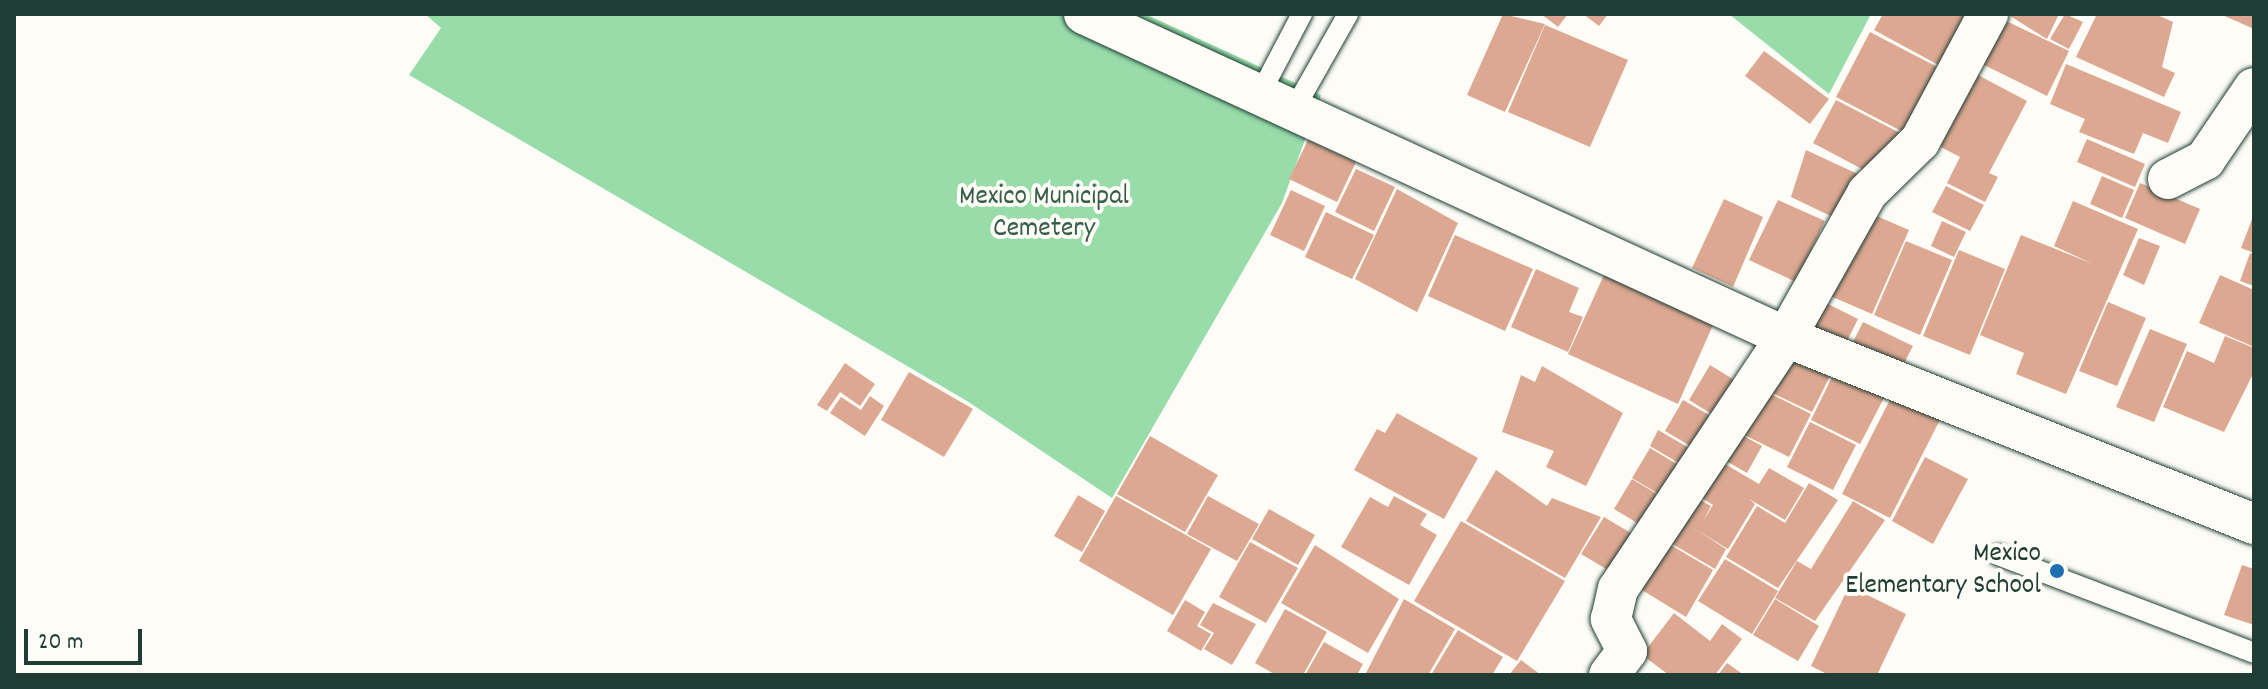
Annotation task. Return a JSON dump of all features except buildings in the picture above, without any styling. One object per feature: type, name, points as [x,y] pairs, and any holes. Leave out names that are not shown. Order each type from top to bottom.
[{"type":"street","points":[[1084,14],[1279,99],[1786,337],[2254,524]]},
{"type":"street","points":[[1609,675],[1627,651],[1611,619],[1618,589],[1786,337],[1867,193],[1920,141],[1988,14]]},
{"type":"street","points":[[2168,179],[2205,160],[2254,88]]},
{"type":"lane","points":[[1279,99],[1302,14]]},
{"type":"lane","points":[[1279,99],[1348,14]]},
{"type":"lane","points":[[1998,555],[2254,653]]},
{"type":"green space","name":"Mexico Municipal Cemetery","points":[[425,14],[1145,14],[1321,95],[1282,203],[1112,498],[967,401],[409,75],[441,28]]},
{"type":"green space","points":[[1729,14],[1871,14],[1829,94]]},
{"type":"place","name":"Mexico Elementary School","points":[[2057,571]]}]
